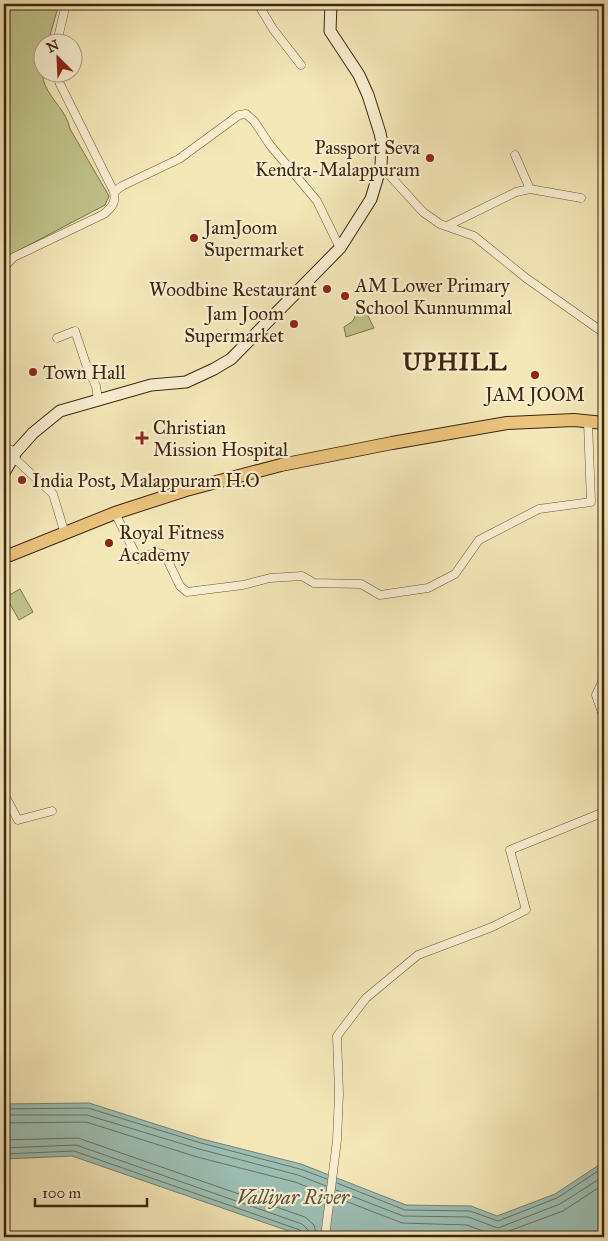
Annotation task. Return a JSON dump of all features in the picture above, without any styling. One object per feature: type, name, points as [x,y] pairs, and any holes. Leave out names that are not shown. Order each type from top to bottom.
[{"type":"highway","points":[[10,555],[115,513],[186,490],[281,465],[507,423],[574,420],[604,423]]},
{"type":"main road","points":[[4,473],[15,455],[33,433],[60,411],[151,385],[186,382],[231,359],[340,248],[371,199],[381,166],[382,143],[368,95],[359,75],[330,32],[331,4]]},
{"type":"street","points":[[59,32],[66,4]]},
{"type":"street","points":[[258,4],[273,29],[302,64]]},
{"type":"street","points":[[4,273],[5,266],[14,258],[104,214],[114,205],[116,200],[114,192],[59,82]]},
{"type":"street","points":[[114,192],[122,186],[179,159],[239,115],[246,114],[254,121],[270,145],[317,201],[340,248]]},
{"type":"street","points":[[515,155],[530,189]]},
{"type":"street","points":[[381,166],[423,212],[440,224],[474,236],[526,278],[604,333]]},
{"type":"street","points":[[447,226],[516,192],[530,189],[581,198]]},
{"type":"street","points":[[58,338],[75,330],[86,364],[96,386],[98,400]]},
{"type":"street","points":[[115,513],[138,559],[158,552],[162,553],[165,555],[180,586],[188,592],[243,585],[270,578],[302,576],[314,583],[361,584],[380,595],[428,588],[455,574],[478,540],[539,509],[591,502],[588,422]]},
{"type":"street","points":[[4,447],[15,455],[53,494],[65,534]]},
{"type":"street","points":[[604,678],[596,695],[604,718]]},
{"type":"street","points":[[4,794],[18,820],[52,811]]},
{"type":"street","points":[[325,1237],[337,1140],[339,1094],[338,1036],[366,998],[418,955],[492,927],[526,910],[510,850],[604,812]]},
{"type":"green space","points":[[4,4],[59,4],[51,32],[32,32],[32,82],[44,82],[66,117],[70,129],[109,196],[105,205],[10,255],[4,264]]},
{"type":"green space","points":[[361,302],[374,328],[346,337],[344,327],[353,321]]},
{"type":"green space","points":[[20,589],[33,612],[19,620],[6,597]]},
{"type":"water","name":"Valliyar River","points":[[89,1103],[202,1139],[301,1164],[406,1205],[471,1206],[497,1216],[555,1194],[599,1165],[604,1157],[604,1237],[306,1237],[72,1156],[4,1159],[4,1104]]},
{"type":"place","name":"Passport Seva Kendra-Malappuram","points":[[430,158]]},
{"type":"place","name":"JamJoom Supermarket","points":[[194,238]]},
{"type":"place","name":"Woodbine Restaurant","points":[[327,289]]},
{"type":"place","name":"AM Lower Primary School Kunnummal","points":[[345,296]]},
{"type":"place","name":"Jam Joom Supermarket","points":[[294,324]]},
{"type":"place","name":"Town Hall","points":[[33,372]]},
{"type":"place","name":"JAM JOOM","points":[[535,375]]},
{"type":"place","name":"Christian Mission Hospital","points":[[142,438]]},
{"type":"place","name":"India Post, Malappuram H.O","points":[[22,480]]},
{"type":"place","name":"Royal Fitness Academy","points":[[109,543]]},
{"type":"district","name":"UPHILL","points":[[455,362]]}]
